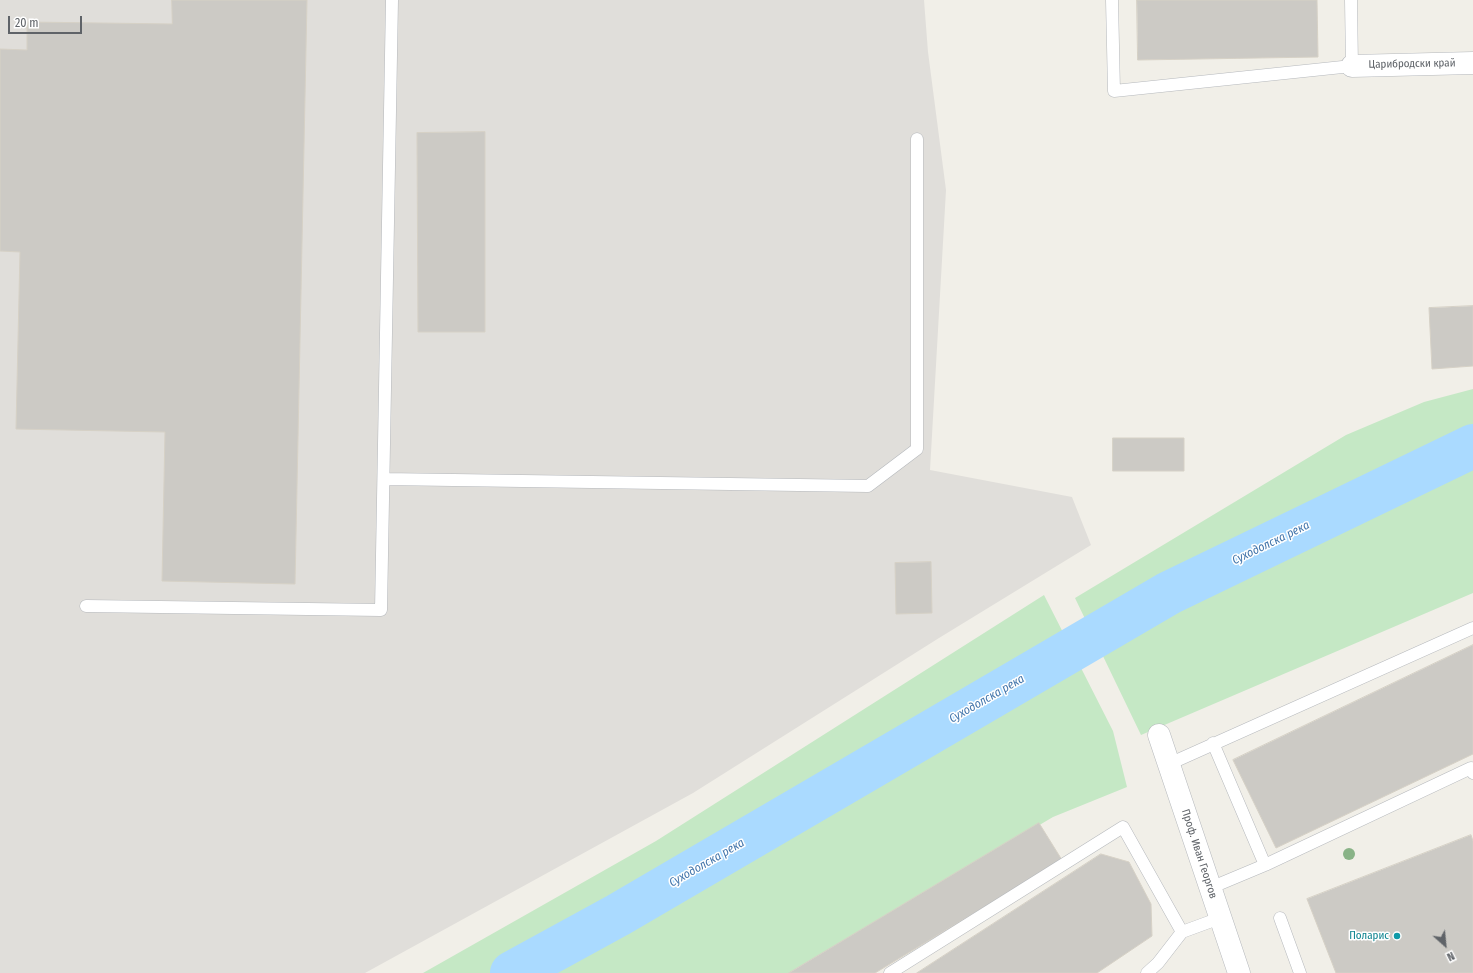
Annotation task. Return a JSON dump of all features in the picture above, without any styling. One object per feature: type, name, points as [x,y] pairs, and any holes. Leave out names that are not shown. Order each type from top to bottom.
[{"type":"street","name":"Царибродски край","points":[[1352,66],[1473,63]]},
{"type":"street","name":"Проф. Иван Георгов","points":[[1159,735],[1239,973]]},
{"type":"lane","points":[[86,606],[381,610],[392,0]]},
{"type":"lane","points":[[1112,0],[1114,91],[1352,66],[1351,0]]},
{"type":"lane","points":[[384,479],[868,486],[917,449],[917,139]]},
{"type":"lane","points":[[1169,764],[1213,743],[1473,628]]},
{"type":"lane","points":[[1213,743],[1265,865]]},
{"type":"lane","points":[[1210,888],[1265,865],[1472,769]]},
{"type":"lane","points":[[890,973],[1123,827],[1182,932]]},
{"type":"lane","points":[[1147,973],[1158,963],[1182,932],[1220,918]]},
{"type":"lane","points":[[1280,918],[1300,973]]},
{"type":"shaded area","points":[[0,0],[924,0],[928,52],[946,190],[930,470],[1072,497],[1091,545],[939,638],[693,793],[365,973],[0,973]]},
{"type":"green space","points":[[1473,389],[1473,593],[1141,735],[1075,598],[1346,435],[1424,402]]},
{"type":"green space","points":[[1044,595],[1113,731],[1127,787],[1053,817],[789,973],[423,973],[656,841]]},
{"type":"building","points":[[172,0],[307,0],[295,584],[162,581],[165,432],[16,429],[20,252],[0,251],[0,49],[27,50],[27,22],[172,24]]},
{"type":"building","points":[[1137,0],[1317,0],[1318,57],[1138,60]]},
{"type":"building","points":[[485,132],[485,332],[418,332],[417,133]]},
{"type":"building","points":[[1473,306],[1473,366],[1432,369],[1429,308]]},
{"type":"building","points":[[1113,438],[1184,438],[1184,471],[1113,471]]},
{"type":"building","points":[[931,562],[932,613],[896,614],[895,563]]},
{"type":"building","points":[[1473,645],[1473,754],[1276,848],[1233,760]]},
{"type":"building","points":[[1039,823],[1062,860],[875,973],[789,973]]},
{"type":"building","name":"Поларис","points":[[1471,835],[1473,841],[1473,973],[1336,973],[1307,899]]},
{"type":"building","points":[[1101,854],[1129,862],[1151,904],[1152,936],[1097,973],[917,973]]},
{"type":"waterway","name":"Суходолска река","points":[[512,973],[618,915],[1169,593],[1473,446]]},
{"type":"place","name":"Поларис","points":[[1397,936]]}]
